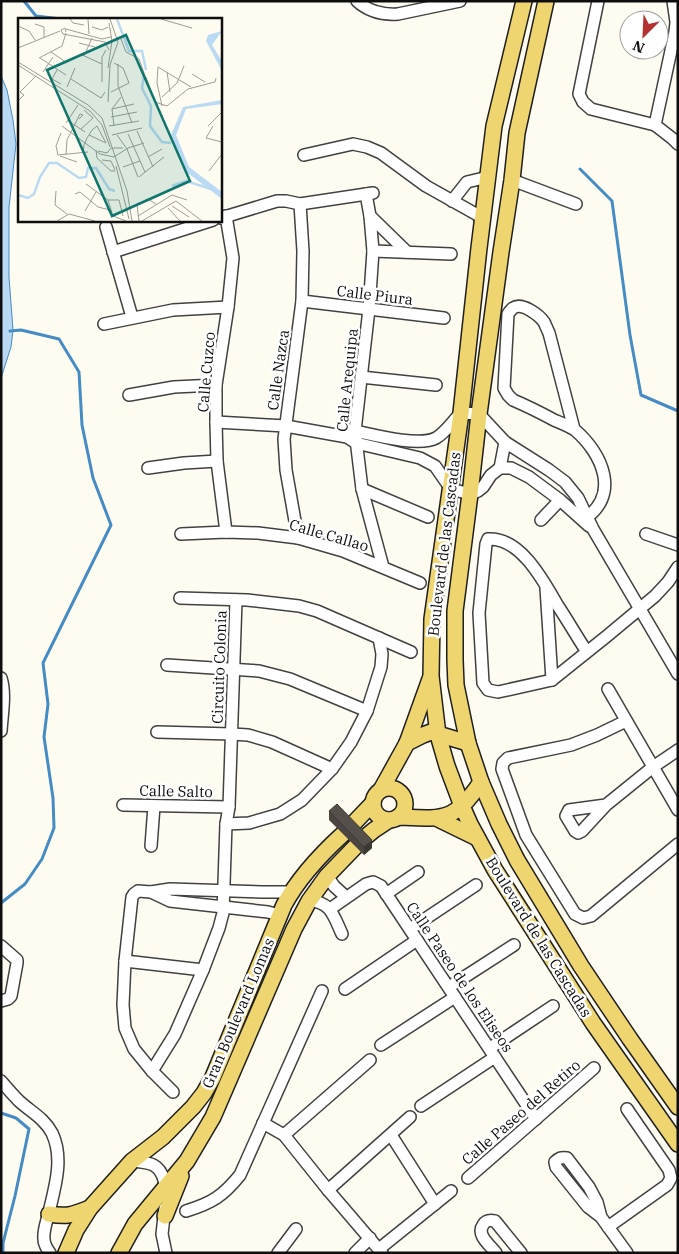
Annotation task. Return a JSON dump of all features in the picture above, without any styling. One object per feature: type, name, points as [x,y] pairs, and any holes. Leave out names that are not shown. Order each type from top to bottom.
[{"type":"main road","name":"Boulevard de las Cascadas","points":[[546,1],[517,133],[479,414],[455,612],[454,660],[456,685],[468,743],[481,782],[517,860],[581,966],[678,1107]]},
{"type":"main road","name":"Boulevard de las Cascadas","points":[[519,2],[494,126],[461,413],[432,619],[431,676],[438,735],[462,806],[495,870],[593,1023],[678,1144]]},
{"type":"main road","points":[[431,676],[407,743],[381,790],[374,798],[373,809],[384,819],[436,818],[452,814],[471,797],[481,782]]},
{"type":"main road","points":[[407,743],[431,732],[468,743]]},
{"type":"main road","points":[[381,790],[386,788],[392,789],[400,794],[405,803],[402,813],[394,818]]},
{"type":"main road","name":"Gran Boulevard Lomas","points":[[66,1253],[76,1230],[90,1208],[132,1161],[163,1137],[204,1093],[213,1078],[278,915],[290,892],[322,854],[373,803]]},
{"type":"main road","name":"Gran Boulevard Lomas","points":[[119,1253],[135,1224],[187,1161],[213,1117],[294,929],[309,902],[331,872],[359,843],[374,830],[394,818]]},
{"type":"main road","points":[[436,818],[477,838]]},
{"type":"main road","points":[[322,854],[331,872]]},
{"type":"main road","points":[[264,952],[281,959]]},
{"type":"main road","points":[[562,976],[581,966]]},
{"type":"main road","points":[[164,1216],[187,1161]]},
{"type":"main road","points":[[49,1214],[71,1216],[90,1208]]},
{"type":"street","points":[[356,1],[365,8],[389,15],[460,1]]},
{"type":"street","points":[[598,1],[579,94],[582,102],[591,109],[654,125],[678,144]]},
{"type":"street","points":[[654,125],[675,45],[676,22],[673,1]]},
{"type":"street","points":[[304,156],[353,144],[367,147],[381,153],[426,186],[483,218]]},
{"type":"street","points":[[452,201],[467,182],[488,177]]},
{"type":"street","points":[[512,180],[576,204]]},
{"type":"street","name":"Calle Arequipa","points":[[300,204],[370,193],[373,251],[369,309],[353,437],[362,489],[383,566]]},
{"type":"street","points":[[223,217],[277,201],[300,204]]},
{"type":"street","name":"Calle Nazca","points":[[298,538],[286,470],[284,439],[302,301],[303,251],[300,204]]},
{"type":"street","points":[[370,216],[408,252]]},
{"type":"street","name":"Calle Cuzco","points":[[223,217],[233,258],[228,307],[216,385],[217,461],[226,532]]},
{"type":"street","points":[[113,252],[210,221]]},
{"type":"street","points":[[106,227],[132,318]]},
{"type":"street","points":[[373,251],[451,254]]},
{"type":"street","name":"Calle Piura","points":[[302,301],[444,318]]},
{"type":"street","points":[[574,429],[545,324],[530,310],[519,306],[512,308],[508,314],[504,388],[513,400],[574,429],[594,452],[601,464],[605,478],[604,488],[597,507],[585,519]]},
{"type":"street","points":[[104,324],[173,310],[228,307]]},
{"type":"street","points":[[362,377],[436,385]]},
{"type":"street","points":[[130,395],[174,387],[216,385]]},
{"type":"street","points":[[353,437],[371,435],[421,442],[437,438],[461,413],[479,414],[505,442],[565,482],[578,498],[585,519]]},
{"type":"street","points":[[216,422],[286,426],[353,437],[420,458],[435,466],[450,489],[470,494],[481,489],[491,475],[500,468],[511,468],[526,476],[585,519],[593,529],[678,674]]},
{"type":"street","points":[[500,468],[505,442]]},
{"type":"street","points":[[148,468],[217,461]]},
{"type":"street","points":[[362,489],[428,517]]},
{"type":"street","points":[[541,520],[560,500]]},
{"type":"street","name":"Calle Callao","points":[[182,534],[226,532],[298,538],[343,551],[420,583]]},
{"type":"street","points":[[646,534],[678,545]]},
{"type":"street","points":[[587,652],[534,568],[508,544],[495,539],[488,539],[479,613],[483,683],[488,690],[498,692],[552,680],[587,652],[639,608],[655,596],[678,567]]},
{"type":"street","points":[[546,587],[552,680]]},
{"type":"street","points":[[180,598],[236,600]]},
{"type":"street","name":"Circuito Colonia","points":[[152,1071],[175,1034],[203,970],[219,928],[223,907],[226,824],[229,806],[236,600],[298,606],[317,611],[411,652]]},
{"type":"street","points":[[226,824],[249,823],[280,814],[302,800],[332,769],[351,742],[367,711],[381,667],[382,654],[379,638]]},
{"type":"street","points":[[167,665],[259,671],[290,679],[367,711]]},
{"type":"street","points":[[1,678],[3,682],[1,731]]},
{"type":"street","points":[[608,690],[678,810]]},
{"type":"street","points":[[626,721],[571,745],[508,758],[503,763],[502,769],[526,835],[576,914],[583,918],[590,916],[678,844]]},
{"type":"street","points":[[157,732],[248,735],[272,742],[332,769]]},
{"type":"street","points":[[606,805],[653,767],[678,750]]},
{"type":"street","name":"Calle Salto","points":[[123,805],[229,806]]},
{"type":"street","points":[[151,846],[154,806]]},
{"type":"street","points":[[331,872],[334,886],[346,897]]},
{"type":"street","points":[[386,894],[418,872]]},
{"type":"street","name":"Calle Paseo de los Eliseos","points":[[330,909],[366,884],[373,882],[381,886],[536,1119]]},
{"type":"street","points":[[410,929],[476,885]]},
{"type":"street","points":[[173,1092],[134,1049],[125,1028],[123,1005],[125,961],[132,897],[138,891],[151,892],[170,888],[290,892]]},
{"type":"street","points":[[151,892],[170,901],[268,912],[278,915]]},
{"type":"street","points":[[309,902],[319,902],[330,909],[342,934]]},
{"type":"street","points":[[345,989],[417,940]]},
{"type":"street","points":[[382,1045],[514,945]]},
{"type":"street","points":[[1,946],[17,960],[11,996],[1,1001]]},
{"type":"street","points":[[125,961],[203,970]]},
{"type":"street","points":[[186,1210],[215,1200],[230,1188],[240,1175],[322,991]]},
{"type":"street","points":[[421,1106],[553,1006]]},
{"type":"street","points":[[284,1135],[370,1060]]},
{"type":"street","name":"Calle Paseo del Retiro","points":[[468,1178],[594,1068]]},
{"type":"street","points":[[1,1081],[17,1100],[43,1120],[52,1134],[57,1150],[58,1163],[44,1239],[50,1253]]},
{"type":"street","points":[[608,1228],[667,1185],[671,1178],[669,1170],[627,1110]]},
{"type":"street","points":[[328,1190],[410,1117]]},
{"type":"street","points":[[263,1123],[284,1135],[380,1251],[451,1191]]},
{"type":"street","points":[[390,1134],[435,1204]]},
{"type":"street","points":[[601,1217],[598,1202],[589,1187],[567,1158],[562,1157],[558,1159],[555,1162],[556,1166],[588,1207],[601,1217],[628,1253]]},
{"type":"street","points":[[132,1161],[148,1163],[162,1172],[166,1187],[162,1234],[166,1253]]},
{"type":"street","points":[[512,1241],[497,1253],[483,1237],[481,1232],[482,1226],[485,1222],[494,1221],[512,1241],[521,1253]]},
{"type":"street","points":[[278,1253],[296,1229]]},
{"type":"street","points":[[355,1253],[370,1238]]},
{"type":"water","points":[[1,76],[7,90],[16,144],[9,207],[9,277],[13,330],[11,347],[1,378]]},
{"type":"building","points":[[337,804],[372,840],[364,847],[329,811]]},
{"type":"waterway","points":[[24,1],[36,16],[53,18]]},
{"type":"waterway","points":[[580,169],[612,201],[630,335],[641,395],[678,411]]},
{"type":"waterway","points":[[1,903],[25,884],[42,859],[54,828],[53,798],[44,737],[48,704],[43,663],[111,525],[93,478],[82,425],[79,372],[59,339],[21,330],[10,331]]},
{"type":"waterway","points":[[1,1113],[16,1118],[29,1129],[3,1243],[3,1253]]}]
